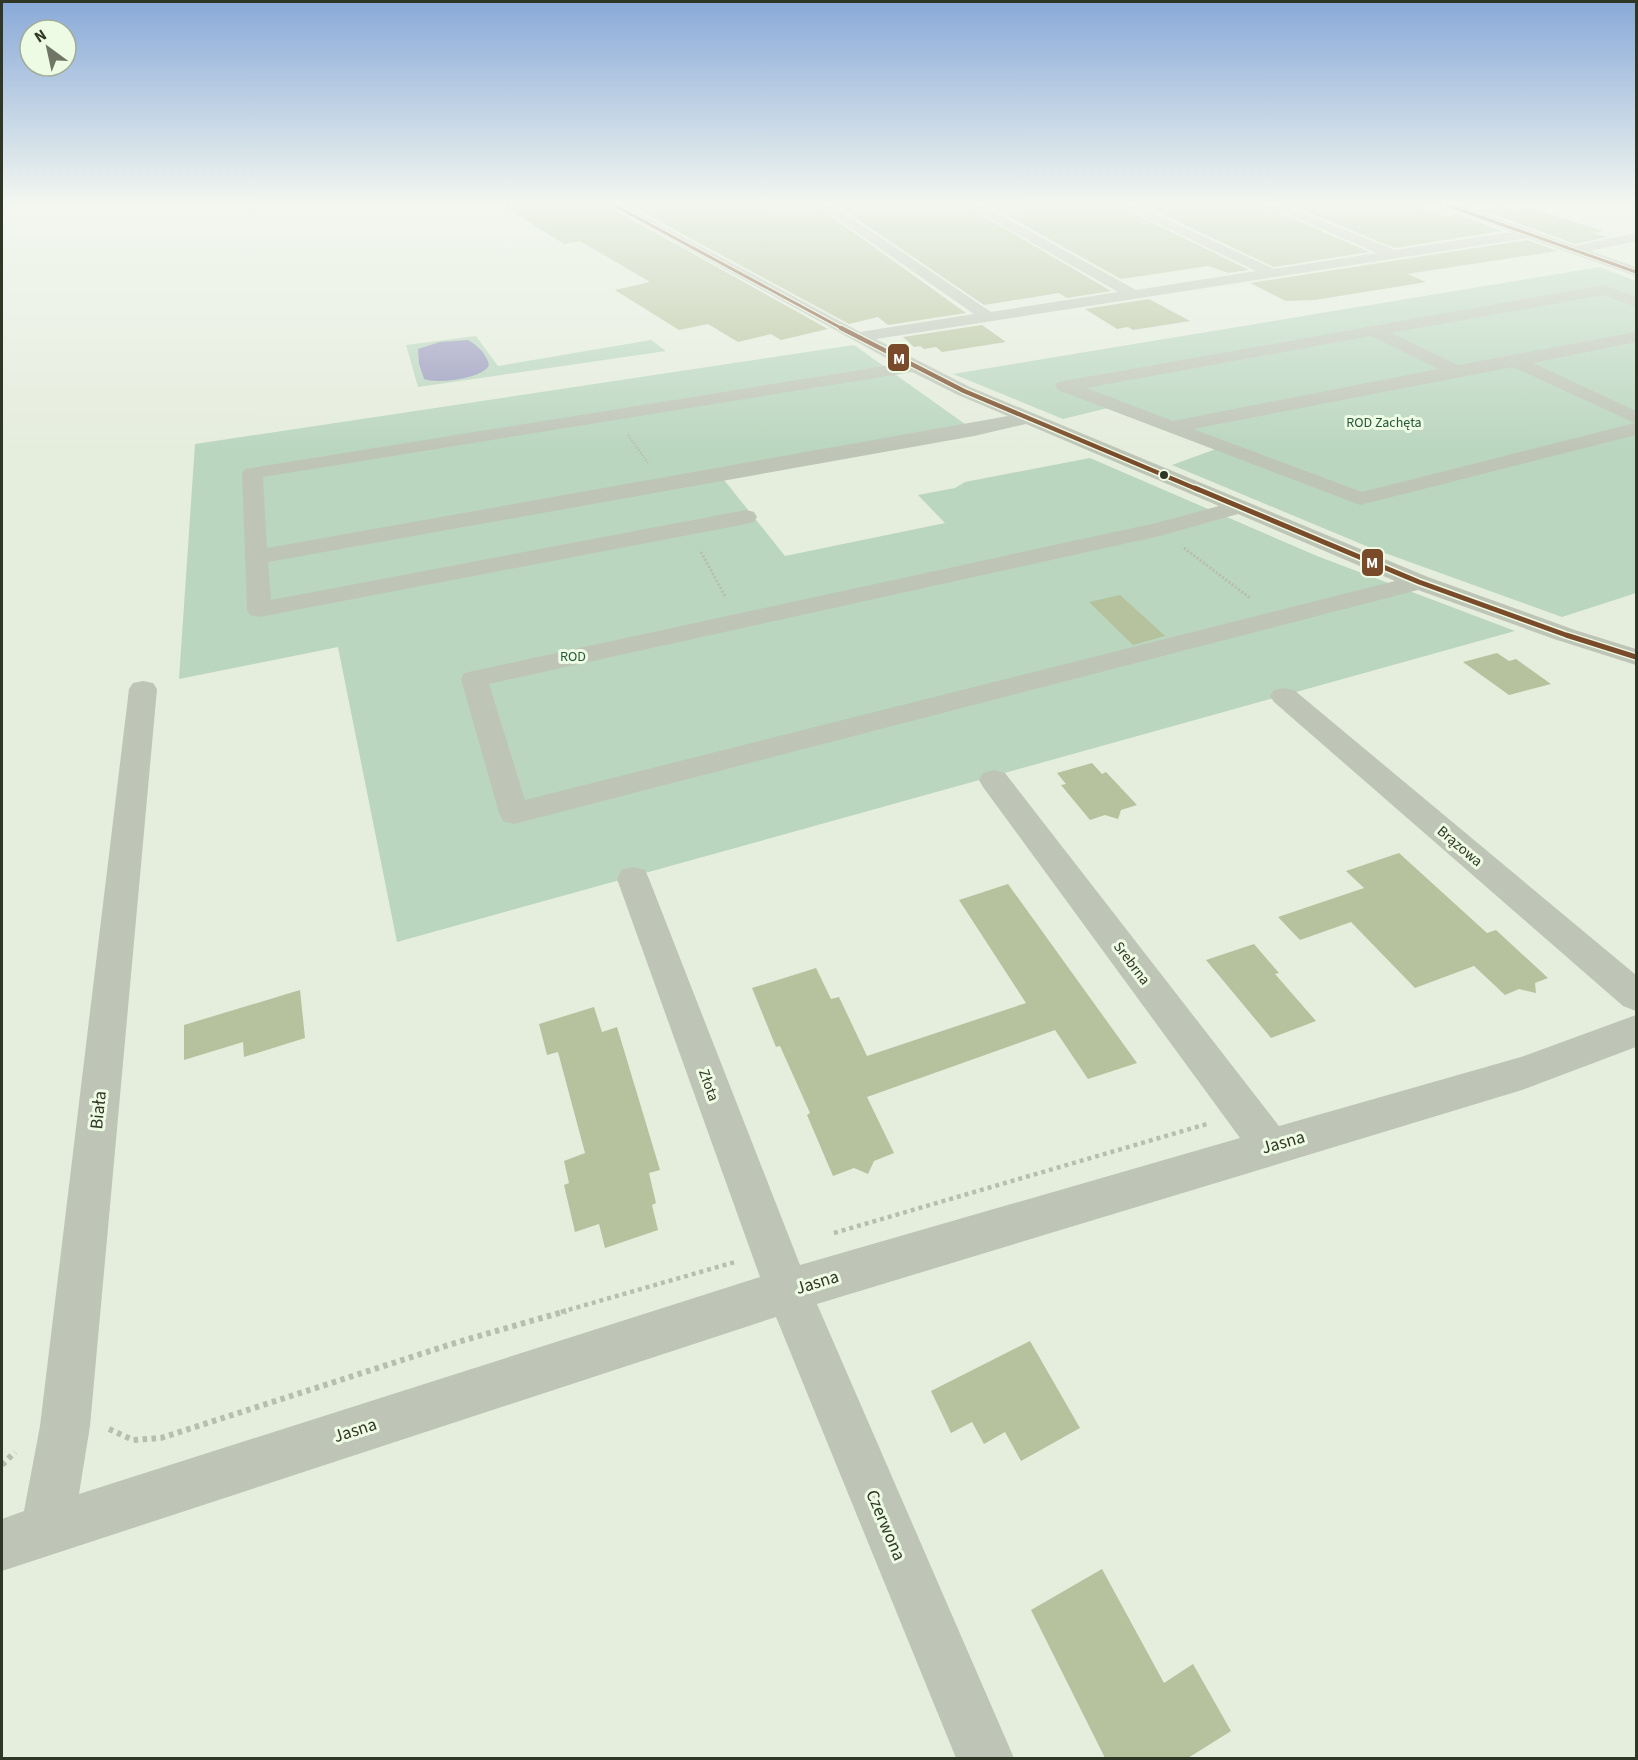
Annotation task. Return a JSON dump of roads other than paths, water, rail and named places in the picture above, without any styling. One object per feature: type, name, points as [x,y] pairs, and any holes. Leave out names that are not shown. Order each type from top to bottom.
[{"type":"street","points":[[764,286],[964,391],[1027,418],[1419,582],[1566,635],[1636,657]]},
{"type":"street","points":[[943,286],[987,316]]},
{"type":"street","points":[[1118,286],[1132,294]]},
{"type":"street","points":[[858,337],[1184,286]]},
{"type":"street","points":[[1636,302],[1604,290],[1064,386],[1360,499],[1636,429]]},
{"type":"street","points":[[1371,330],[1456,371]]},
{"type":"street","points":[[1171,428],[1636,337]]},
{"type":"street","points":[[1515,361],[1636,418]]},
{"type":"street","points":[[746,517],[259,610],[252,473],[915,366]]},
{"type":"street","points":[[256,557],[974,430],[1027,418]]},
{"type":"street","points":[[1238,507],[1160,530],[474,679],[514,813],[1419,582]]},
{"type":"street","name":"Biała","points":[[47,1530],[65,1426],[143,689]]},
{"type":"street","name":"Brązowa","points":[[1284,696],[1636,996]]},
{"type":"street","name":"Srebrna","points":[[994,780],[1269,1146]]},
{"type":"street","name":"Złota","points":[[633,879],[787,1290]]},
{"type":"street","name":"Jasna","points":[[2,1545],[787,1290],[1522,1072],[1636,1031]]},
{"type":"street","name":"Czerwona","points":[[787,1290],[985,1758]]},
{"type":"water","points":[[468,340],[484,353],[489,365],[485,370],[459,379],[439,381],[424,379],[419,364],[418,349],[440,342]]},
{"type":"park label","name":"ROD Zachęta","points":[[1384,422]]},
{"type":"park label","name":"ROD","points":[[573,656]]}]
